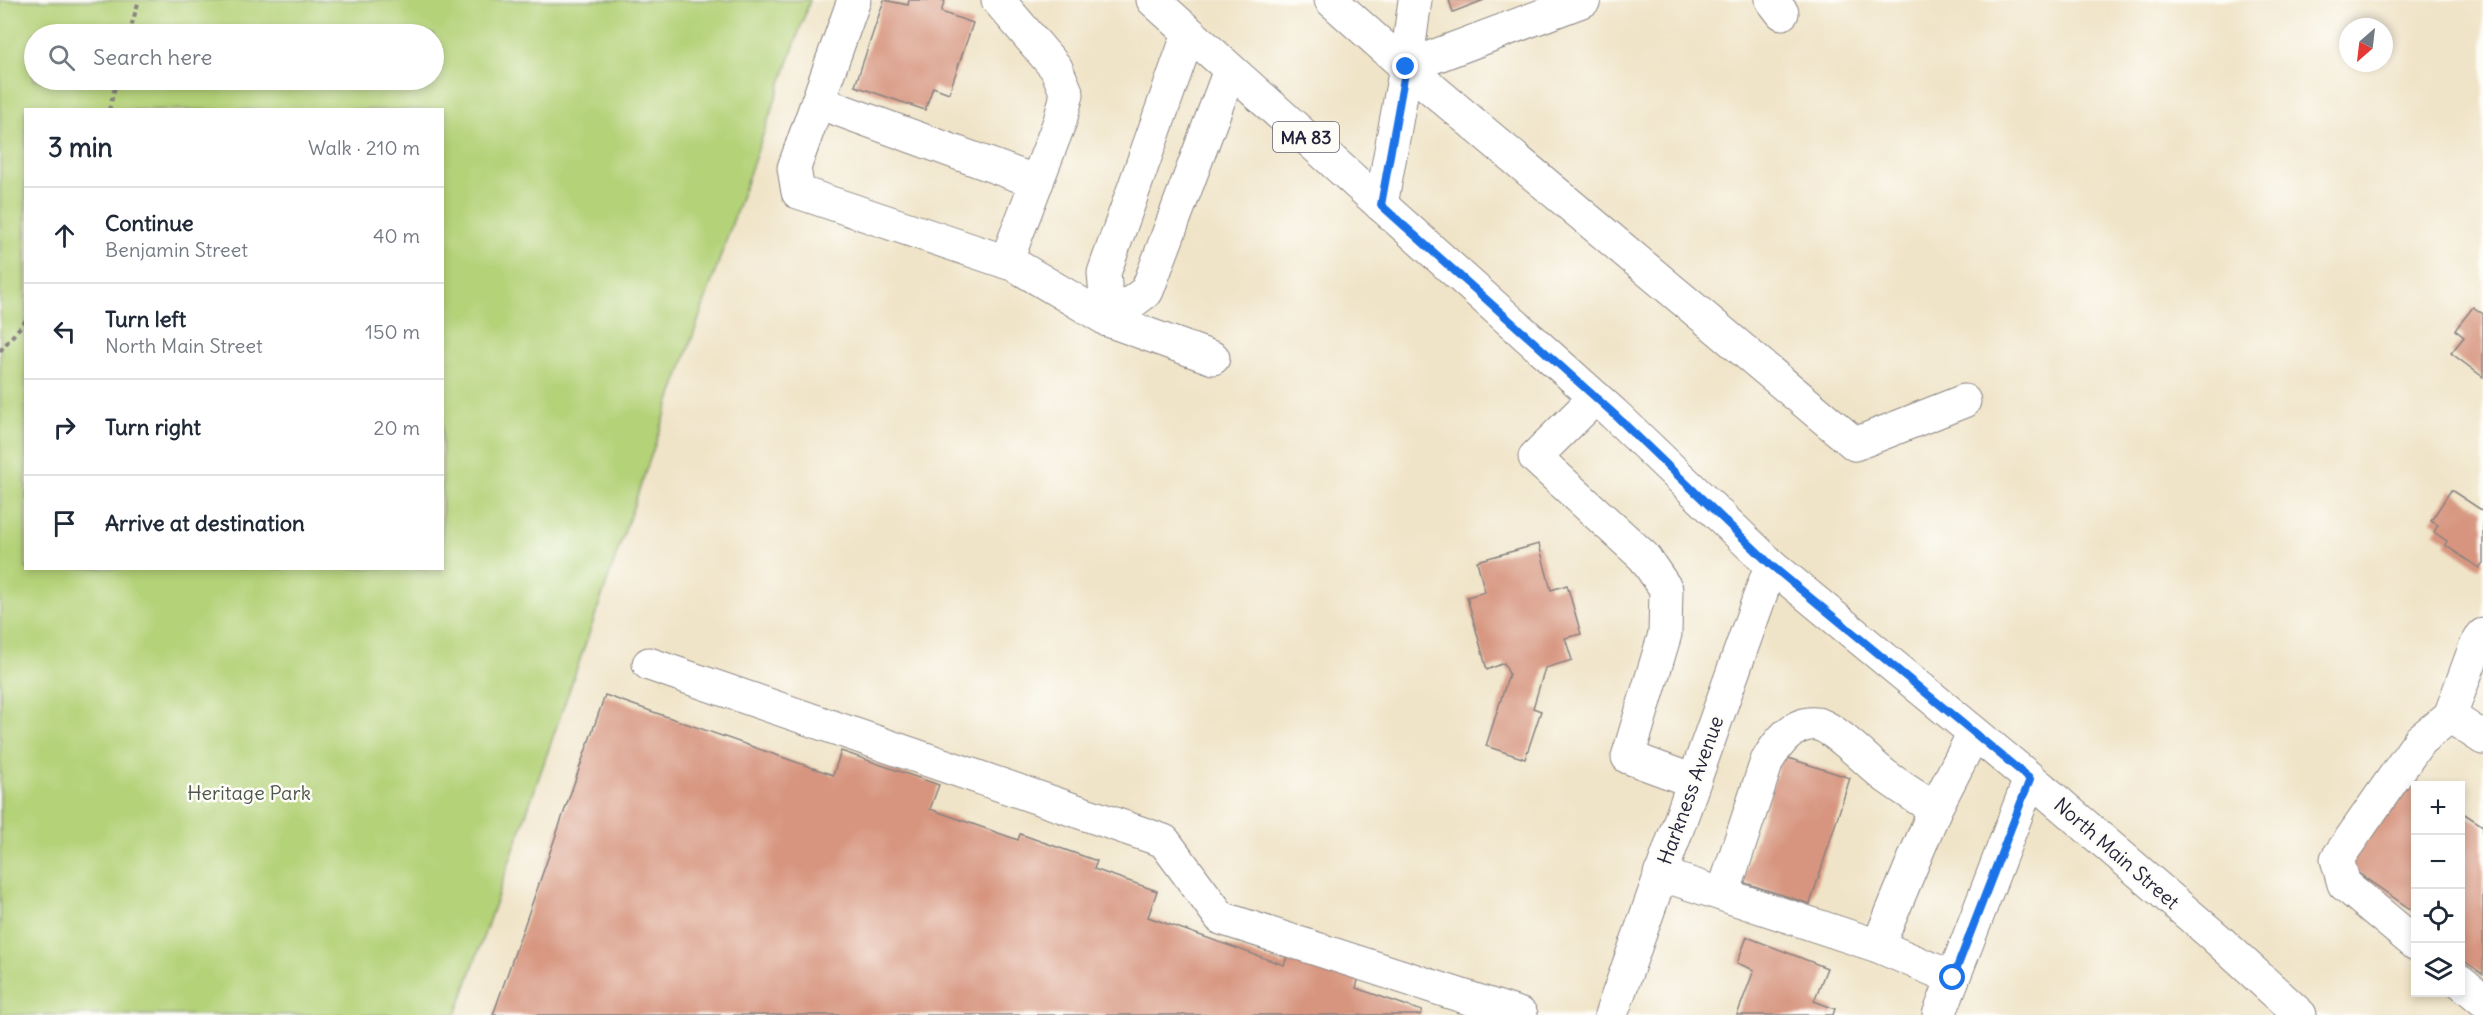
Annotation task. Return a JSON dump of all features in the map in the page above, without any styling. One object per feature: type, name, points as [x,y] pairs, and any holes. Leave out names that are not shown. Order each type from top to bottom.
[{"type":"main road","points":[[854,0],[795,168],[798,192],[1016,265],[1108,320],[1213,358]]},
{"type":"main road","points":[[998,0],[1056,68],[1067,94],[1060,121],[1006,262]]},
{"type":"main road","name":"North Main Street","points":[[1153,0],[1595,398],[1771,565],[2030,779],[2215,937],[2300,1015]]},
{"type":"main road","points":[[1330,0],[1406,67],[1855,444],[1964,401]]},
{"type":"main road","points":[[1381,205],[1406,67],[1415,0]]},
{"type":"main road","points":[[1406,67],[1584,0]]},
{"type":"main road","points":[[1108,320],[1104,273],[1189,33]]},
{"type":"main road","points":[[1108,320],[1147,291],[1230,70]]},
{"type":"main road","points":[[818,102],[1037,182]]},
{"type":"main road","points":[[1595,398],[1535,457],[1644,557],[1666,590],[1665,634],[1628,757],[1693,781]]},
{"type":"main road","name":"Harkness Avenue","points":[[1611,1015],[1771,565]]},
{"type":"main road","points":[[2414,943],[2344,885],[2337,859],[2420,740],[2450,716],[2475,648],[2483,635]]},
{"type":"main road","points":[[649,664],[1164,841],[1221,918],[1521,1015]]},
{"type":"main road","points":[[2450,716],[2483,738]]},
{"type":"main road","points":[[1723,894],[1767,760],[1779,741],[1797,728],[1817,724],[1835,734],[1886,776],[1935,809]]},
{"type":"main road","points":[[1878,946],[1935,809],[1974,733]]},
{"type":"main road","points":[[1939,1015],[2030,779]]},
{"type":"main road","points":[[1660,874],[1878,946],[1953,978]]},
{"type":"main road","points":[[2465,985],[2483,1000]]},
{"type":"path","points":[[132,24],[139,0]]},
{"type":"path","points":[[110,108],[114,90]]},
{"type":"path","points":[[0,351],[24,322]]},
{"type":"green space","name":"Heritage Park","points":[[0,0],[810,0],[456,1015],[0,1015]]},
{"type":"building","points":[[884,0],[908,5],[909,0],[945,0],[941,12],[973,23],[949,93],[933,87],[925,110],[855,86]]},
{"type":"building","points":[[1449,0],[1484,0],[1453,12]]},
{"type":"building","points":[[2473,307],[2483,314],[2483,377],[2451,353],[2464,337],[2455,330]]},
{"type":"building","points":[[2451,490],[2483,511],[2483,563],[2479,568],[2445,545],[2447,541],[2434,532],[2438,525],[2431,521]]},
{"type":"building","points":[[1539,544],[1551,590],[1567,585],[1581,634],[1565,638],[1572,660],[1545,668],[1533,708],[1541,711],[1525,759],[1486,746],[1509,674],[1504,663],[1487,670],[1467,597],[1485,592],[1477,561]]},
{"type":"building","points":[[605,695],[833,775],[841,751],[939,785],[930,809],[1018,840],[1020,834],[1097,861],[1094,869],[1157,891],[1148,917],[1284,965],[1289,952],[1359,977],[1356,988],[1422,1011],[1420,1015],[493,1015]]},
{"type":"building","points":[[1782,756],[1850,778],[1810,904],[1742,882]]},
{"type":"building","points":[[2411,776],[2418,781],[2411,781],[2411,910],[2348,866]]},
{"type":"building","points":[[2465,814],[2483,826],[2483,974],[2465,961]]},
{"type":"building","points":[[1747,937],[1827,968],[1814,1001],[1835,1009],[1833,1015],[1737,1015],[1754,970],[1737,963]]},
{"type":"route","points":[[1406,67],[1381,205],[1614,414],[1771,565],[2030,779],[1953,978]]}]
